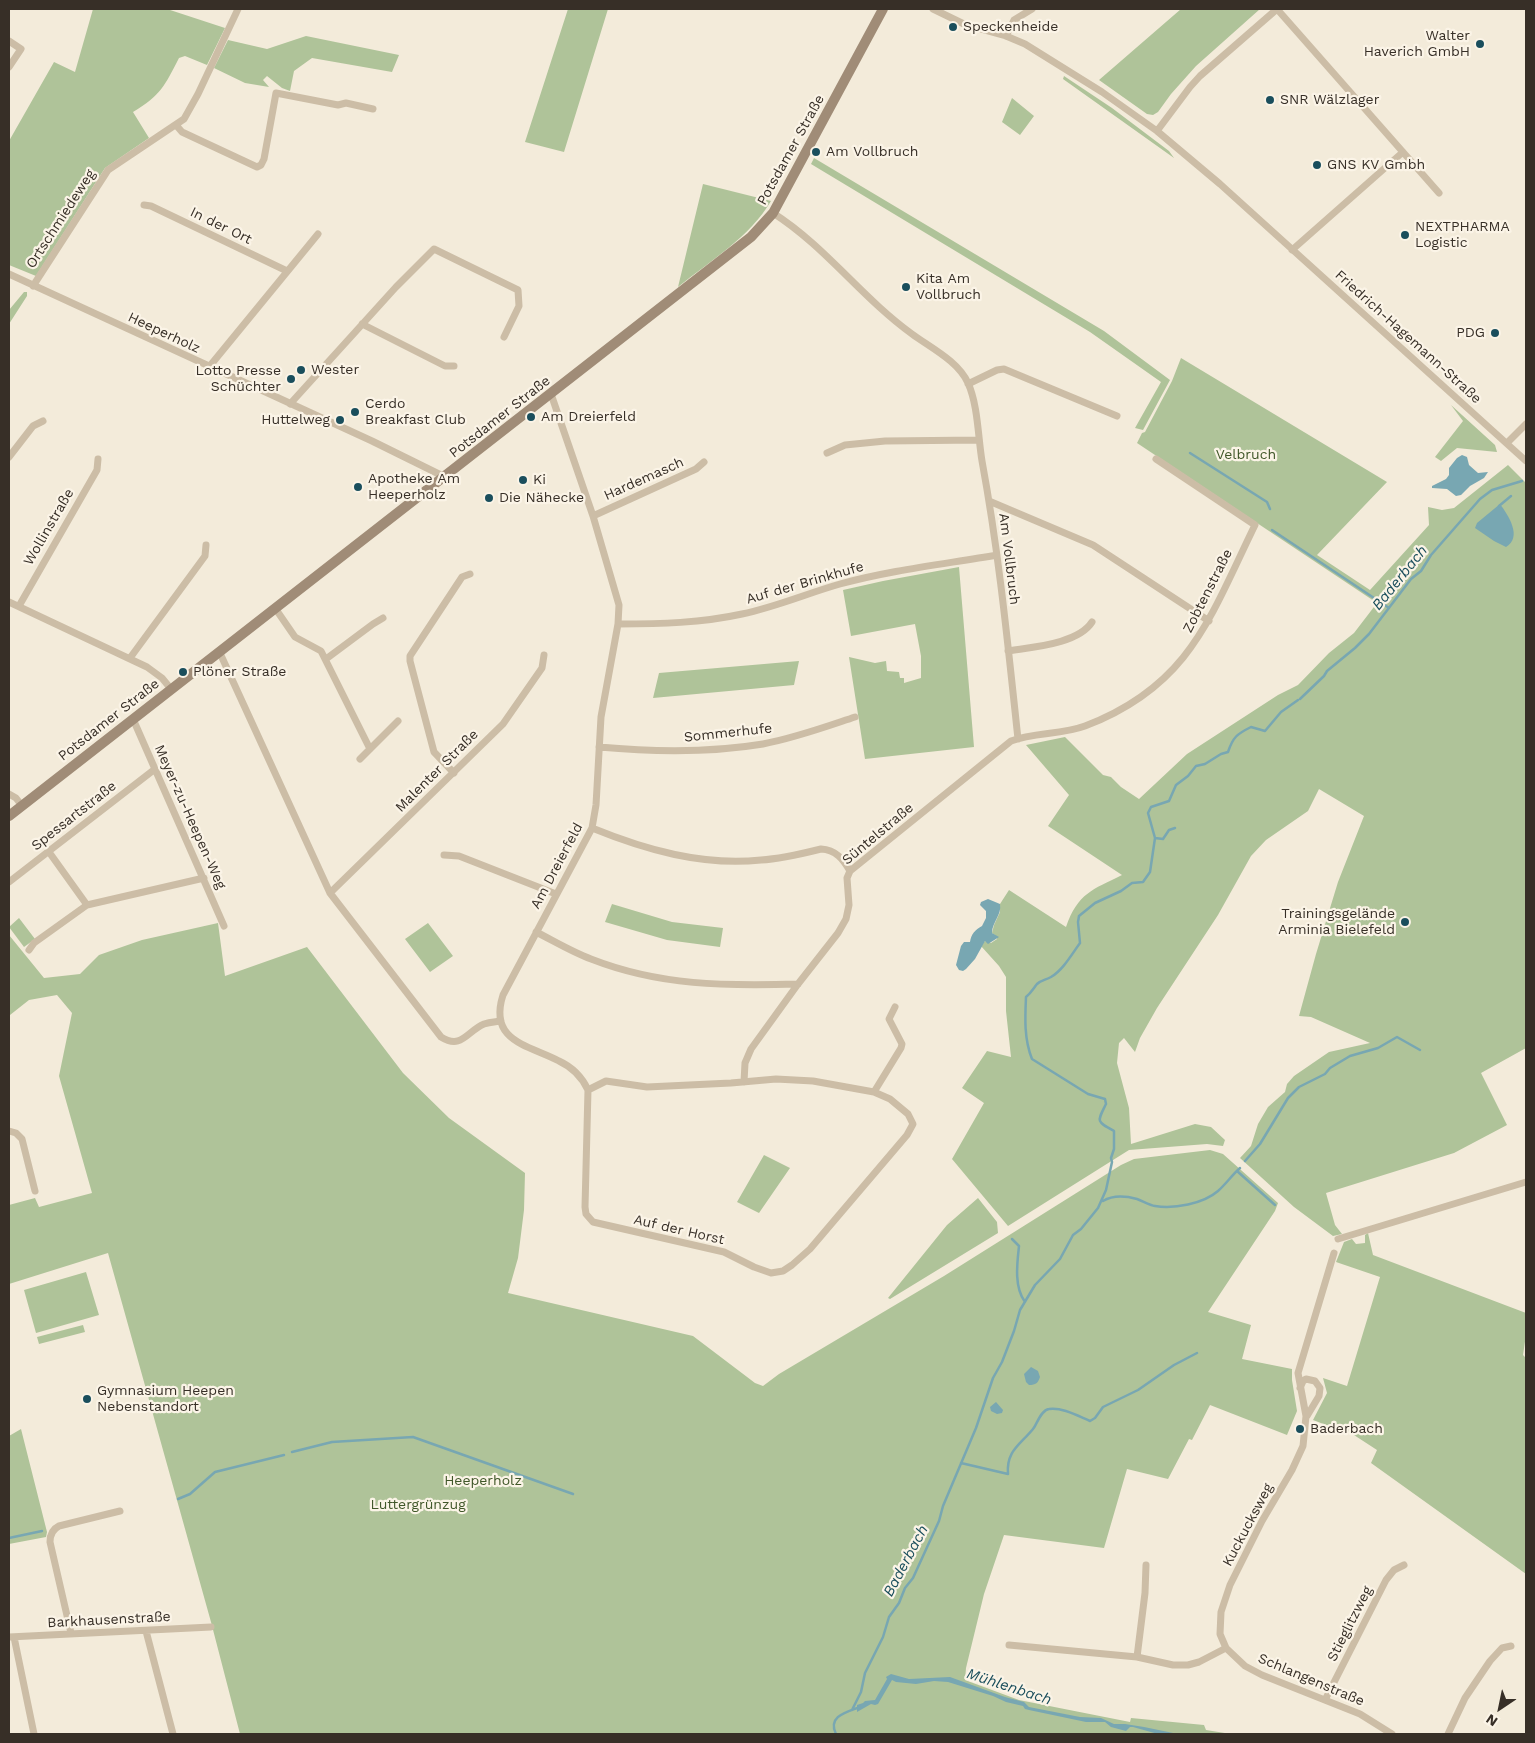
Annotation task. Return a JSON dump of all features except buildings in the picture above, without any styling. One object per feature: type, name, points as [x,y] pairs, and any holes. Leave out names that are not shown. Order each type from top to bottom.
[{"type":"street","name":"Ortschmiedeweg","points":[[33,286],[108,170],[184,119],[198,94],[238,9]]},
{"type":"street","name":"Potsdamer Straße","points":[[9,816],[740,246],[773,213],[883,9]]},
{"type":"street","name":"Friedrich-Hagemann-Straße","points":[[933,9],[966,25],[1006,36],[1024,44],[1065,68],[1157,132],[1212,177],[1526,461]]},
{"type":"street","points":[[1006,36],[1014,20],[1032,9]]},
{"type":"street","points":[[1157,132],[1179,100],[1200,76],[1277,9],[1439,193]]},
{"type":"street","points":[[9,41],[21,49],[9,67]]},
{"type":"street","points":[[176,125],[182,132],[257,167],[261,165],[264,159],[276,93],[338,105],[346,103],[373,109]]},
{"type":"street","points":[[1292,250],[1403,152]]},
{"type":"street","name":"In der Ort","points":[[144,205],[151,206],[287,271]]},
{"type":"street","name":"Am Vollbruch","points":[[773,213],[800,233],[897,323],[950,361],[963,375],[968,384],[973,400],[997,555],[1018,738]]},
{"type":"street","points":[[209,367],[318,234]]},
{"type":"street","points":[[290,404],[426,255],[434,249],[518,290],[519,306],[504,338]]},
{"type":"street","name":"Heeperholz","points":[[9,274],[372,441],[445,477]]},
{"type":"street","points":[[362,324],[445,366],[454,366]]},
{"type":"street","points":[[968,384],[997,370],[1004,369],[1117,416]]},
{"type":"street","name":"Am Dreierfeld","points":[[501,1021],[500,1012],[503,994],[592,828],[596,805],[604,698],[618,624],[619,605],[616,591],[593,516],[550,394]]},
{"type":"street","points":[[9,457],[33,426],[43,420]]},
{"type":"street","points":[[1507,443],[1526,424]]},
{"type":"street","points":[[827,454],[845,444],[885,441],[979,440]]},
{"type":"street","name":"Wollinstraße","points":[[19,606],[97,470],[98,459]]},
{"type":"street","name":"Zobtenstraße","points":[[1018,738],[1063,733],[1073,730],[1099,720],[1130,704],[1161,682],[1173,670],[1186,656],[1209,621],[1255,524],[1156,459]]},
{"type":"street","name":"Hardemasch","points":[[593,516],[696,469],[704,462]]},
{"type":"street","points":[[989,501],[1100,549],[1209,621]]},
{"type":"street","points":[[130,658],[204,556],[206,545]]},
{"type":"street","name":"Auf der Brinkhufe","points":[[618,624],[670,624],[703,621],[743,614],[840,584],[997,555]]},
{"type":"street","points":[[454,773],[434,752],[410,656],[462,577],[470,574]]},
{"type":"street","points":[[9,602],[130,658],[158,675],[171,689]]},
{"type":"street","points":[[275,608],[295,637],[322,651],[370,749]]},
{"type":"street","points":[[326,659],[383,618]]},
{"type":"street","points":[[1008,652],[1055,643],[1073,637],[1088,628],[1092,622]]},
{"type":"street","points":[[219,651],[330,893],[441,1038],[457,1042],[485,1024],[501,1021],[510,1035],[522,1045],[558,1060],[572,1069],[588,1090],[606,1081],[640,1087],[790,1078],[874,1092],[902,1044],[889,1019],[895,1007]]},
{"type":"street","name":"Malenter Straße","points":[[330,893],[508,719],[542,668],[544,655]]},
{"type":"street","name":"Sommerhufe","points":[[599,747],[656,751],[695,751],[730,748],[764,744],[855,717]]},
{"type":"street","name":"Meyer-zu-Heepen-Weg","points":[[133,719],[224,926]]},
{"type":"street","points":[[360,759],[398,721]]},
{"type":"street","name":"Süntelstraße","points":[[744,1082],[745,1063],[751,1049],[838,933],[846,918],[849,905],[847,878],[850,871],[1004,746],[1018,738]]},
{"type":"street","name":"Spessartstraße","points":[[9,882],[155,769]]},
{"type":"street","points":[[9,794],[16,798],[22,806]]},
{"type":"street","points":[[592,828],[657,851],[716,861],[760,860],[821,849],[830,850],[844,861],[850,871]]},
{"type":"street","points":[[49,852],[87,905]]},
{"type":"street","points":[[444,856],[460,856],[556,894]]},
{"type":"street","points":[[28,950],[87,905],[204,878]]},
{"type":"street","points":[[536,932],[606,965],[667,980],[727,986],[798,984]]},
{"type":"street","name":"Auf der Horst","points":[[588,1090],[585,1207],[586,1214],[593,1222],[724,1252],[771,1273],[783,1271],[810,1249],[907,1135],[913,1124],[908,1114],[890,1099],[874,1092]]},
{"type":"street","points":[[9,1131],[16,1133],[22,1139],[35,1191]]},
{"type":"street","points":[[1338,1239],[1526,1182]]},
{"type":"street","points":[[1358,1232],[1360,1240]]},
{"type":"street","name":"Kuckucksweg","points":[[1226,1648],[1220,1628],[1221,1612],[1225,1599],[1251,1543],[1299,1455],[1305,1435],[1306,1416],[1298,1373],[1334,1253]]},
{"type":"street","name":"Kuckucksweg","points":[[1300,1388],[1302,1381],[1306,1379],[1315,1381],[1320,1388],[1319,1396],[1306,1416]]},
{"type":"street","points":[[72,1634],[50,1542],[51,1535],[54,1529],[59,1526],[120,1511]]},
{"type":"street","points":[[1136,1657],[1146,1565]]},
{"type":"street","name":"Stieglitzweg","points":[[1325,1700],[1386,1580],[1394,1570],[1404,1565]]},
{"type":"street","name":"Barkhausenstraße","points":[[11,1637],[211,1627]]},
{"type":"street","points":[[146,1631],[173,1734]]},
{"type":"street","points":[[11,1637],[34,1734]]},
{"type":"street","points":[[1009,1645],[1136,1657],[1173,1665],[1188,1665],[1199,1662],[1226,1648]]},
{"type":"street","points":[[1448,1734],[1465,1698],[1490,1661],[1502,1648],[1511,1646]]},
{"type":"street","name":"Schlangenstraße","points":[[1226,1648],[1237,1660],[1252,1670],[1373,1721],[1392,1734]]},
{"type":"green space","points":[[93,9],[167,9],[225,28],[207,65],[185,56],[179,58],[161,90],[133,112],[149,138],[105,168],[36,276],[9,265],[9,141],[54,62],[75,72]]},
{"type":"green space","points":[[568,9],[608,9],[564,152],[525,142]]},
{"type":"green space","points":[[1181,9],[1260,9],[1196,66],[1158,112],[1153,115],[1147,114],[1099,80]]},
{"type":"green space","points":[[306,36],[399,55],[392,72],[312,58],[294,71],[290,91],[282,88],[267,76],[263,80],[269,87],[245,83],[214,68],[228,40],[267,49]]},
{"type":"green space","points":[[1064,76],[1112,108],[1169,151],[1174,158],[1063,79]]},
{"type":"green space","points":[[1012,98],[1034,116],[1020,135],[1002,122]]},
{"type":"green space","points":[[814,158],[1104,331],[1170,380],[1143,430],[1135,428],[1161,382],[1090,332],[811,164]]},
{"type":"green space","points":[[703,184],[771,201],[741,237],[678,287]]},
{"type":"green space","points":[[24,292],[27,292],[27,296],[9,324],[9,310]]},
{"type":"green space","name":"Velbruch","points":[[1181,358],[1387,482],[1317,555],[1370,590],[1429,525],[1428,507],[1442,510],[1454,508],[1508,465],[1526,483],[1526,1048],[1481,1073],[1507,1125],[1454,1153],[1326,1193],[1335,1225],[1342,1234],[1333,1236],[1294,1207],[1240,1158],[1251,1146],[1258,1124],[1268,1107],[1285,1092],[1287,1084],[1294,1076],[1329,1052],[1370,1043],[1311,1017],[1299,1016],[1338,882],[1364,816],[1319,789],[1308,811],[1266,840],[1251,856],[1218,915],[1157,1008],[1140,1038],[1135,1052],[1124,1038],[1119,1043],[1117,1063],[1129,1108],[1131,1144],[1195,1124],[1211,1127],[1225,1140],[1223,1146],[1207,1144],[1129,1150],[1008,1226],[952,1159],[984,1103],[962,1088],[987,1051],[1011,1057],[1006,1011],[1006,977],[981,946],[985,941],[991,943],[997,939],[992,933],[1000,912],[1000,904],[1009,890],[1066,927],[1076,907],[1087,894],[1122,875],[1048,826],[1069,795],[1026,745],[1065,737],[1103,775],[1111,777],[1121,787],[1139,799],[1187,754],[1278,695],[1298,685],[1329,653],[1354,633],[1377,603],[1137,443],[1142,433],[1145,432],[1172,381]]},
{"type":"green space","points":[[1451,405],[1495,445],[1497,452],[1457,448],[1441,461],[1435,457],[1463,421]]},
{"type":"green space","points":[[959,567],[974,747],[865,759],[849,657],[875,663],[886,661],[887,671],[899,672],[900,678],[904,678],[904,683],[921,678],[921,656],[915,624],[851,636],[843,590]]},
{"type":"green space","points":[[799,661],[794,685],[653,698],[659,673]]},
{"type":"green space","points":[[612,904],[672,922],[723,928],[720,947],[667,940],[605,922]]},
{"type":"green space","points":[[19,918],[35,939],[24,947],[9,927]]},
{"type":"green space","name":"Luttergrünzug","points":[[218,923],[225,976],[307,947],[403,1073],[449,1118],[525,1173],[524,1210],[518,1258],[508,1293],[693,1336],[755,1383],[763,1386],[779,1374],[944,1276],[1121,1165],[1134,1159],[1210,1150],[1223,1154],[1278,1203],[1275,1211],[1208,1312],[1251,1325],[1242,1359],[1292,1369],[1297,1411],[1287,1435],[1210,1405],[1192,1440],[1189,1439],[1168,1479],[1127,1469],[1104,1548],[1004,1535],[984,1594],[966,1668],[965,1680],[1019,1700],[1130,1722],[1131,1718],[1204,1725],[1206,1730],[1231,1734],[240,1734],[211,1622],[108,1253],[9,1284],[9,1205],[35,1198],[39,1207],[92,1193],[59,1076],[72,1013],[57,995],[29,1000],[10,1015],[9,935],[44,978],[80,974],[99,955],[142,940]]},
{"type":"green space","points":[[428,923],[453,956],[430,972],[405,939]]},
{"type":"green space","points":[[764,1155],[790,1168],[759,1213],[737,1202]]},
{"type":"green space","points":[[978,1198],[997,1222],[998,1233],[890,1299],[888,1298],[947,1225]]},
{"type":"green space","points":[[1368,1233],[1373,1255],[1526,1313],[1526,1335],[1523,1355],[1526,1358],[1526,1574],[1371,1463],[1377,1450],[1337,1424],[1334,1428],[1313,1420],[1327,1393],[1323,1378],[1347,1386],[1380,1277],[1336,1262],[1344,1242],[1352,1239],[1356,1244],[1365,1243],[1365,1235]]},
{"type":"green space","points":[[86,1272],[99,1315],[36,1333],[24,1290]]},
{"type":"green space","points":[[83,1325],[85,1332],[39,1344],[37,1337]]},
{"type":"green space","points":[[21,1429],[47,1532],[46,1537],[9,1544],[9,1436]]},
{"type":"water","points":[[1462,455],[1467,457],[1469,465],[1478,473],[1488,472],[1484,478],[1470,486],[1461,495],[1456,496],[1447,489],[1432,488],[1432,486],[1446,479],[1449,475],[1449,468]]},
{"type":"water","points":[[1500,504],[1510,520],[1514,532],[1511,543],[1506,547],[1475,528],[1477,523]]},
{"type":"water","points":[[988,899],[1000,904],[1000,912],[992,933],[999,937],[988,944],[985,941],[975,959],[966,969],[963,971],[959,970],[956,965],[961,946],[964,942],[970,942],[977,929],[982,926],[986,918],[986,911],[980,905],[981,902]]},
{"type":"water","points":[[1031,1367],[1038,1371],[1040,1377],[1036,1383],[1029,1385],[1024,1374]]},
{"type":"water","points":[[996,1402],[1003,1410],[1002,1413],[997,1414],[991,1411],[990,1407]]},
{"type":"water","points":[[891,1674],[909,1679],[950,1677],[1024,1702],[1029,1707],[1080,1717],[1101,1718],[1114,1724],[1125,1724],[1178,1734],[1158,1734],[1133,1727],[1126,1731],[1111,1727],[1105,1722],[1086,1722],[1029,1710],[1023,1706],[948,1682],[934,1681],[916,1684],[892,1680],[878,1704],[871,1704],[857,1712],[857,1705],[865,1701],[875,1700],[887,1679],[886,1677]]},
{"type":"waterway","points":[[1190,453],[1267,502],[1270,509]]},
{"type":"waterway","name":"Baderbach","points":[[1300,699],[1327,671],[1369,634],[1411,579],[1421,571],[1431,555],[1480,499],[1492,490],[1522,481]]},
{"type":"waterway","name":"Baderbach","points":[[1499,506],[1511,496]]},
{"type":"waterway","points":[[1272,530],[1389,608]]},
{"type":"waterway","name":"Baderbach","points":[[852,1710],[861,1692],[865,1673],[883,1637],[889,1617],[899,1603],[905,1588],[913,1578],[939,1521],[943,1506],[976,1428],[993,1378],[1002,1362],[1014,1331],[1020,1310],[1035,1285],[1060,1259],[1073,1235],[1081,1229],[1098,1208],[1106,1190],[1114,1149],[1114,1131],[1101,1123],[1100,1120],[1106,1104],[1105,1099],[1088,1094],[1032,1059],[1026,1036],[1026,997],[1039,983],[1051,977],[1059,970],[1080,943],[1079,916],[1095,903],[1121,891],[1132,883],[1143,882],[1150,872],[1155,838],[1148,813],[1151,807],[1169,801],[1176,785],[1188,776],[1196,766],[1205,764],[1228,752],[1234,739],[1239,734],[1251,727],[1265,731],[1281,712],[1298,700]]},
{"type":"waterway","points":[[1155,838],[1163,839],[1169,830],[1175,828]]},
{"type":"waterway","points":[[1245,1161],[1260,1144],[1288,1098],[1299,1087],[1325,1074],[1330,1068],[1350,1056],[1378,1048],[1397,1037],[1420,1050]]},
{"type":"waterway","points":[[1103,1201],[1115,1197],[1124,1197],[1137,1199],[1155,1206],[1188,1205],[1212,1195],[1240,1168]]},
{"type":"waterway","points":[[1237,1171],[1275,1205]]},
{"type":"waterway","points":[[1012,1239],[1019,1246],[1018,1282],[1025,1302]]},
{"type":"waterway","points":[[961,1463],[1008,1474],[1009,1460],[1012,1454],[1033,1429],[1041,1414],[1046,1410],[1065,1411],[1090,1421],[1095,1418],[1103,1407],[1138,1390],[1174,1365],[1197,1353]]},
{"type":"waterway","points":[[292,1452],[332,1442],[413,1437],[573,1494]]},
{"type":"waterway","points":[[178,1499],[190,1494],[215,1472],[284,1455]]},
{"type":"waterway","points":[[9,1538],[42,1531]]},
{"type":"waterway","name":"Baderbach","points":[[836,1734],[834,1728],[836,1719],[844,1713],[860,1707]]},
{"type":"place","name":"Speckenheide","points":[[953,27]]},
{"type":"place","name":"Walter Haverich GmbH","points":[[1480,44]]},
{"type":"place","name":"SNR Wälzlager","points":[[1270,100]]},
{"type":"place","name":"Am Vollbruch","points":[[816,152]]},
{"type":"place","name":"GNS KV Gmbh","points":[[1317,165]]},
{"type":"place","name":"NEXTPHARMA Logistic","points":[[1405,235]]},
{"type":"place","name":"Kita Am Vollbruch","points":[[906,287]]},
{"type":"place","name":"PDG","points":[[1495,333]]},
{"type":"place","name":"Wester","points":[[301,370]]},
{"type":"place","name":"Lotto Presse Schüchter","points":[[291,379]]},
{"type":"place","name":"Cerdo Breakfast Club","points":[[355,412]]},
{"type":"place","name":"Am Dreierfeld","points":[[531,417]]},
{"type":"place","name":"Huttelweg","points":[[340,420]]},
{"type":"place","name":"Ki","points":[[523,480]]},
{"type":"place","name":"Apotheke Am Heeperholz","points":[[358,487]]},
{"type":"place","name":"Die Nähecke","points":[[489,498]]},
{"type":"place","name":"Plöner Straße","points":[[183,672]]},
{"type":"place","name":"Trainingsgelände Arminia Bielefeld","points":[[1405,922]]},
{"type":"place","name":"Gymnasium Heepen Nebenstandort","points":[[87,1399]]},
{"type":"place","name":"Baderbach","points":[[1300,1429]]},
{"type":"water label","name":"Mühlenbach","points":[[1009,1687]]}]
